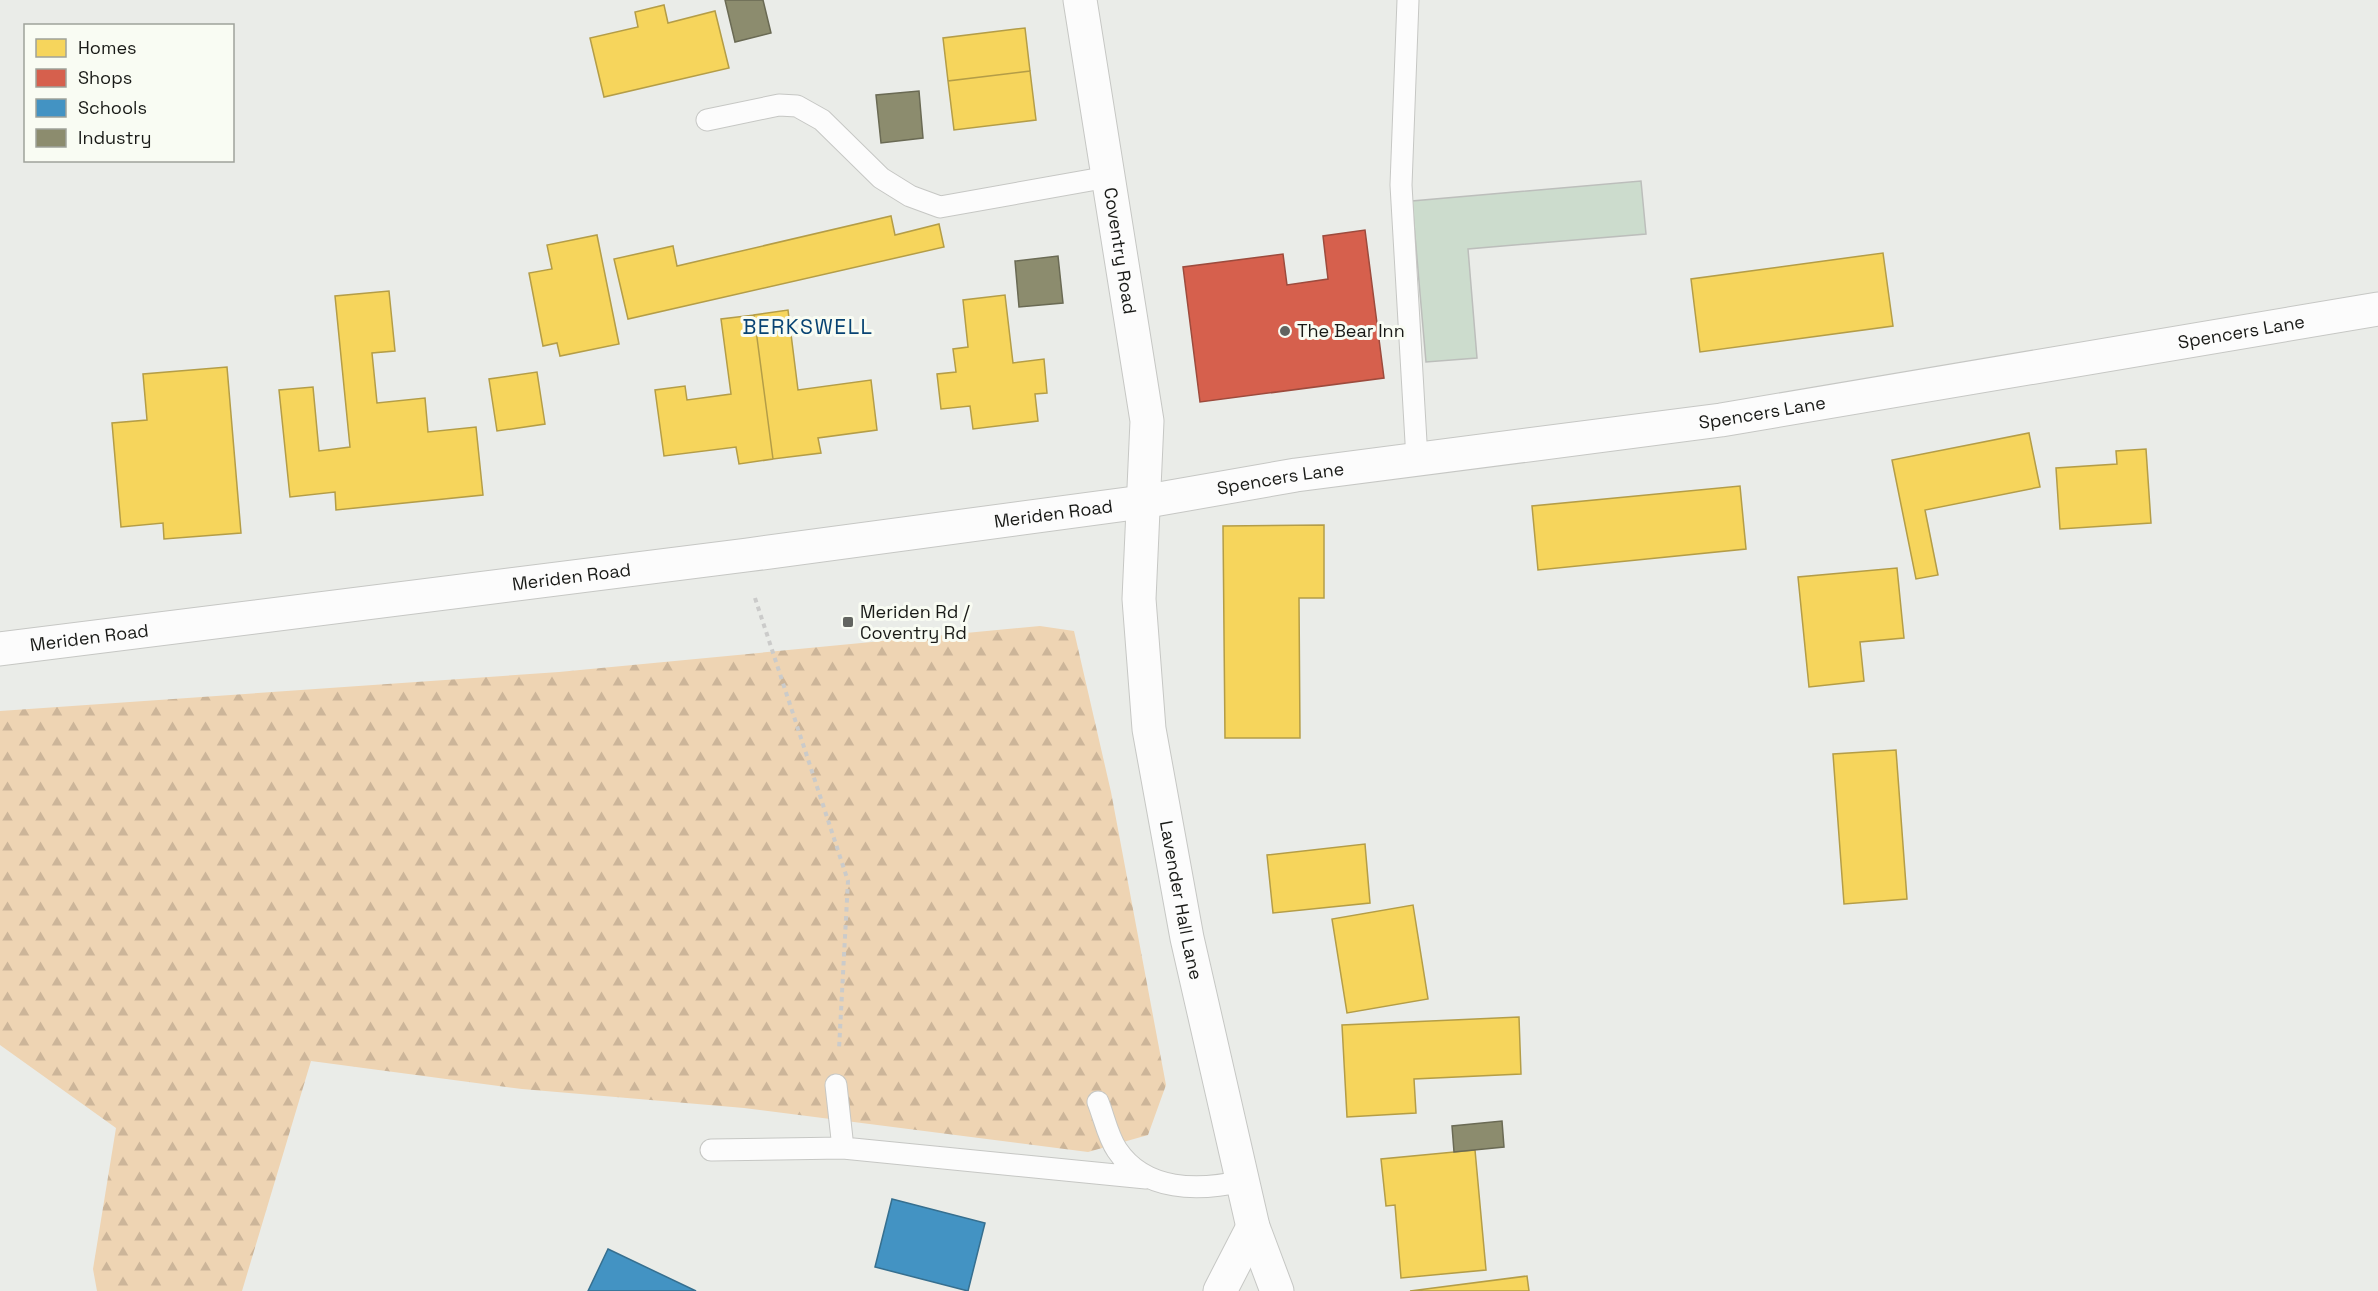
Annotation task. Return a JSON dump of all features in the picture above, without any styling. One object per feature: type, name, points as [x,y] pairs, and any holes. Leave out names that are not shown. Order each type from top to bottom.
[{"type":"street","name":"Coventry Road","points":[[1080,0],[1147,421],[1142,502]]},
{"type":"street","name":"Spencers Lane","points":[[1142,502],[1296,475],[1722,420],[2378,309]]},
{"type":"street","name":"Meriden Road","points":[[0,649],[747,555],[1142,502]]},
{"type":"street","name":"Lavender Hall Lane","points":[[1142,502],[1139,599],[1149,729],[1187,938],[1253,1227],[1277,1291]]},
{"type":"street","points":[[1220,1291],[1253,1227]]},
{"type":"lane","points":[[1408,0],[1401,185],[1417,459]]},
{"type":"lane","points":[[707,120],[779,105],[797,106],[822,120],[881,178],[910,196],[940,207],[1108,177]]},
{"type":"lane","points":[[836,1085],[843,1148]]},
{"type":"lane","points":[[1098,1102],[1116,1149],[1146,1178]]},
{"type":"lane","points":[[711,1150],[843,1148],[1146,1178],[1178,1186],[1211,1188],[1243,1182]]},
{"type":"path","points":[[754,595],[848,881],[836,1085]]},
{"type":"green space","points":[[1040,626],[1074,631],[1111,792],[1166,1085],[1148,1135],[1088,1152],[744,1108],[522,1089],[311,1061],[242,1291],[97,1291],[93,1269],[116,1128],[0,1045],[0,711],[559,672]]},
{"type":"building: Homes","points":[[664,5],[668,23],[715,11],[729,68],[604,97],[590,38],[638,27],[635,12]]},
{"type":"building: Homes","points":[[1025,28],[1030,71],[948,81],[943,38]]},
{"type":"building: Homes","points":[[1030,71],[1036,120],[954,130],[948,81]]},
{"type":"building: Homes","points":[[891,216],[895,235],[939,224],[944,247],[628,319],[614,259],[673,246],[677,266]]},
{"type":"building: Homes","points":[[597,235],[619,344],[560,356],[557,343],[543,346],[529,273],[552,269],[547,245]]},
{"type":"building: Homes","points":[[1883,253],[1893,326],[1700,352],[1691,279]]},
{"type":"building: Homes","points":[[389,291],[395,351],[372,353],[377,403],[425,398],[428,432],[476,427],[483,495],[336,510],[335,492],[290,497],[279,390],[313,387],[319,451],[350,447],[335,296]]},
{"type":"building: Homes","points":[[1005,295],[1013,363],[1044,359],[1047,393],[1035,394],[1038,421],[973,429],[970,406],[941,409],[937,374],[956,372],[953,349],[968,347],[963,300]]},
{"type":"building: Homes","points":[[788,310],[798,390],[871,380],[877,430],[818,438],[821,453],[773,459],[754,315]]},
{"type":"building: Homes","points":[[754,315],[773,459],[739,464],[736,447],[664,456],[655,390],[685,386],[687,400],[731,394],[721,319]]},
{"type":"building: Homes","points":[[227,367],[241,533],[164,539],[163,523],[121,527],[112,423],[147,420],[143,374]]},
{"type":"building: Homes","points":[[537,372],[545,424],[497,431],[489,379]]},
{"type":"building: Homes","points":[[2029,433],[2040,487],[1925,510],[1938,575],[1916,579],[1892,460]]},
{"type":"building: Homes","points":[[2146,449],[2151,523],[2060,529],[2056,468],[2117,464],[2116,451]]},
{"type":"building: Homes","points":[[1740,486],[1746,549],[1538,570],[1532,506]]},
{"type":"building: Homes","points":[[1324,525],[1324,598],[1299,598],[1300,738],[1225,738],[1223,526]]},
{"type":"building: Homes","points":[[1897,568],[1904,638],[1860,642],[1864,681],[1809,687],[1798,577]]},
{"type":"building: Homes","points":[[1896,750],[1907,899],[1844,904],[1833,754]]},
{"type":"building: Homes","points":[[1365,844],[1370,903],[1273,913],[1267,855]]},
{"type":"building: Homes","points":[[1413,905],[1428,999],[1347,1013],[1332,919]]},
{"type":"building: Homes","points":[[1519,1017],[1521,1074],[1414,1079],[1416,1113],[1347,1117],[1342,1025]]},
{"type":"building: Homes","points":[[1475,1150],[1486,1270],[1401,1278],[1395,1205],[1386,1206],[1381,1159]]},
{"type":"building: Homes","points":[[1527,1276],[1529,1291],[1410,1291]]},
{"type":"building: Shops","name":"The Bear Inn","points":[[1365,230],[1384,378],[1200,402],[1183,267],[1283,254],[1287,285],[1328,279],[1323,236]]},
{"type":"building: Schools","points":[[892,1199],[985,1223],[968,1291],[875,1267]]},
{"type":"building: Schools","points":[[608,1249],[696,1291],[588,1291]]},
{"type":"building: Industry","points":[[725,0],[763,0],[771,33],[735,42]]},
{"type":"building: Industry","points":[[919,91],[923,138],[881,143],[876,95]]},
{"type":"building: Industry","points":[[1058,256],[1063,303],[1019,307],[1015,261]]},
{"type":"building: Industry","points":[[1502,1121],[1504,1147],[1454,1152],[1452,1126]]},
{"type":"building: Other","points":[[1641,181],[1646,234],[1468,249],[1477,358],[1426,362],[1412,201]]},
{"type":"place","name":"The Bear Inn","points":[[1285,331]]},
{"type":"place","name":"Meriden Rd / Coventry Rd","points":[[848,622]]},
{"type":"district","name":"BERKSWELL","points":[[808,327]]}]
